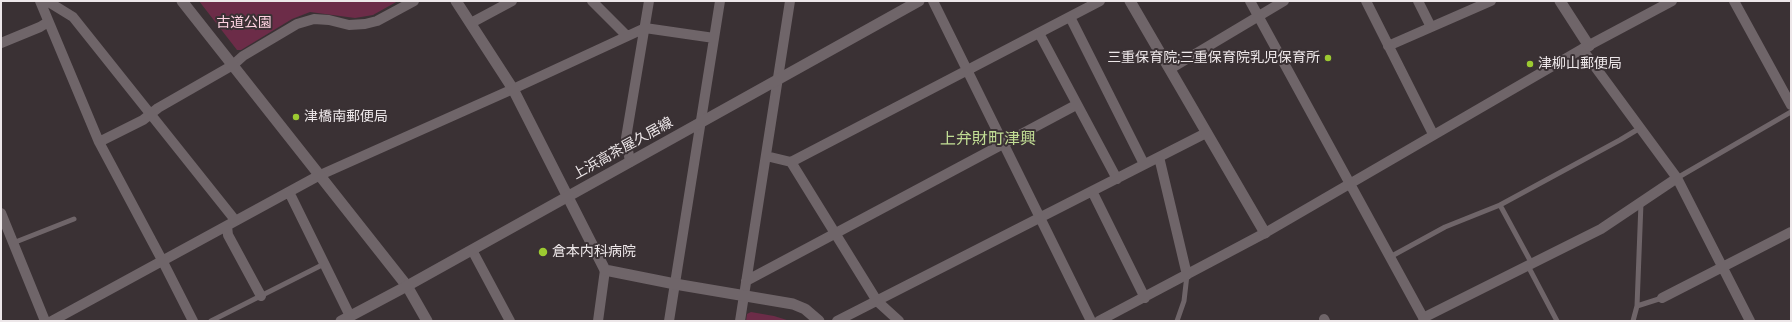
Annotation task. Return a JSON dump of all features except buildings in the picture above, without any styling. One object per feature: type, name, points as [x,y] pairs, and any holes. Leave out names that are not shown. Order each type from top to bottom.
[{"type":"street","points":[[40,1],[99,142],[193,321]]},
{"type":"street","points":[[47,1],[73,17],[235,220]]},
{"type":"street","points":[[182,1],[318,176],[407,286],[426,321]]},
{"type":"street","points":[[99,142],[143,120],[150,114],[233,65],[243,56],[297,24],[314,19],[329,20],[349,25],[365,24],[377,21],[414,1]]},
{"type":"street","points":[[456,1],[513,89],[605,270],[598,321]]},
{"type":"street","points":[[470,23],[512,1]]},
{"type":"street","points":[[592,1],[627,36]]},
{"type":"street","points":[[630,162],[626,138],[649,1]]},
{"type":"street","points":[[669,321],[720,1]]},
{"type":"street","points":[[740,321],[790,1]]},
{"type":"street","name":"上浜高茶屋久居線","points":[[345,319],[919,1]]},
{"type":"street","points":[[933,1],[1091,321]]},
{"type":"street","points":[[766,156],[791,162],[1100,1]]},
{"type":"street","points":[[1130,1],[1265,233]]},
{"type":"street","points":[[1250,1],[1424,320],[1601,229],[1677,178]]},
{"type":"street","points":[[1170,69],[1284,1]]},
{"type":"street","points":[[1366,1],[1433,134]]},
{"type":"street","points":[[1418,1],[1431,27]]},
{"type":"street","points":[[1560,1],[1585,47],[1640,128],[1677,178],[1724,268],[1747,320]]},
{"type":"street","points":[[1100,321],[1187,276],[1265,233],[1585,47],[1672,1]]},
{"type":"street","points":[[1734,1],[1791,105]]},
{"type":"street","points":[[1388,46],[1484,2]]},
{"type":"street","points":[[1070,17],[1144,164]]},
{"type":"street","points":[[1,43],[40,27],[48,22]]},
{"type":"street","points":[[52,321],[318,176],[645,28],[714,38]]},
{"type":"street","points":[[1039,33],[1076,105],[1117,179]]},
{"type":"street","points":[[746,281],[835,235],[1076,105]]},
{"type":"street","points":[[837,321],[1041,218],[1206,132]]},
{"type":"street","points":[[1159,157],[1187,276]]},
{"type":"street","points":[[791,162],[876,302],[899,321]]},
{"type":"street","points":[[1092,191],[1144,298]]},
{"type":"street","points":[[289,192],[324,264],[345,319]]},
{"type":"street","points":[[1,213],[45,321]]},
{"type":"street","points":[[227,226],[228,235],[261,296]]},
{"type":"street","points":[[1662,298],[1724,268],[1791,232]]},
{"type":"street","points":[[472,250],[510,321]]},
{"type":"street","points":[[605,270],[675,284],[793,304],[805,309],[819,321]]},
{"type":"lane","points":[[1677,178],[1791,112]]},
{"type":"lane","points":[[1390,257],[1445,227],[1500,205],[1640,128]]},
{"type":"lane","points":[[1633,321],[1637,306],[1641,202]]},
{"type":"lane","points":[[1500,205],[1557,321]]},
{"type":"lane","points":[[13,243],[74,219]]},
{"type":"lane","points":[[211,321],[324,264]]},
{"type":"lane","points":[[1178,321],[1184,301],[1187,276]]},
{"type":"lane","points":[[1637,306],[1662,298]]},
{"type":"green space","name":"古道公園","points":[[199,1],[398,1],[373,15],[355,18],[310,12],[292,19],[241,50],[237,50]]},
{"type":"green space","points":[[751,312],[774,316],[790,321],[746,321],[747,314]]},
{"type":"place","name":"三重保育院;三重保育院乳児保育所","points":[[1328,58]]},
{"type":"place","name":"津柳山郵便局","points":[[1530,64]]},
{"type":"place","name":"津橋南郵便局","points":[[296,117]]},
{"type":"place","name":"倉本内科病院","points":[[543,252]]},
{"type":"district","name":"上弁財町津興","points":[[988,140]]}]
